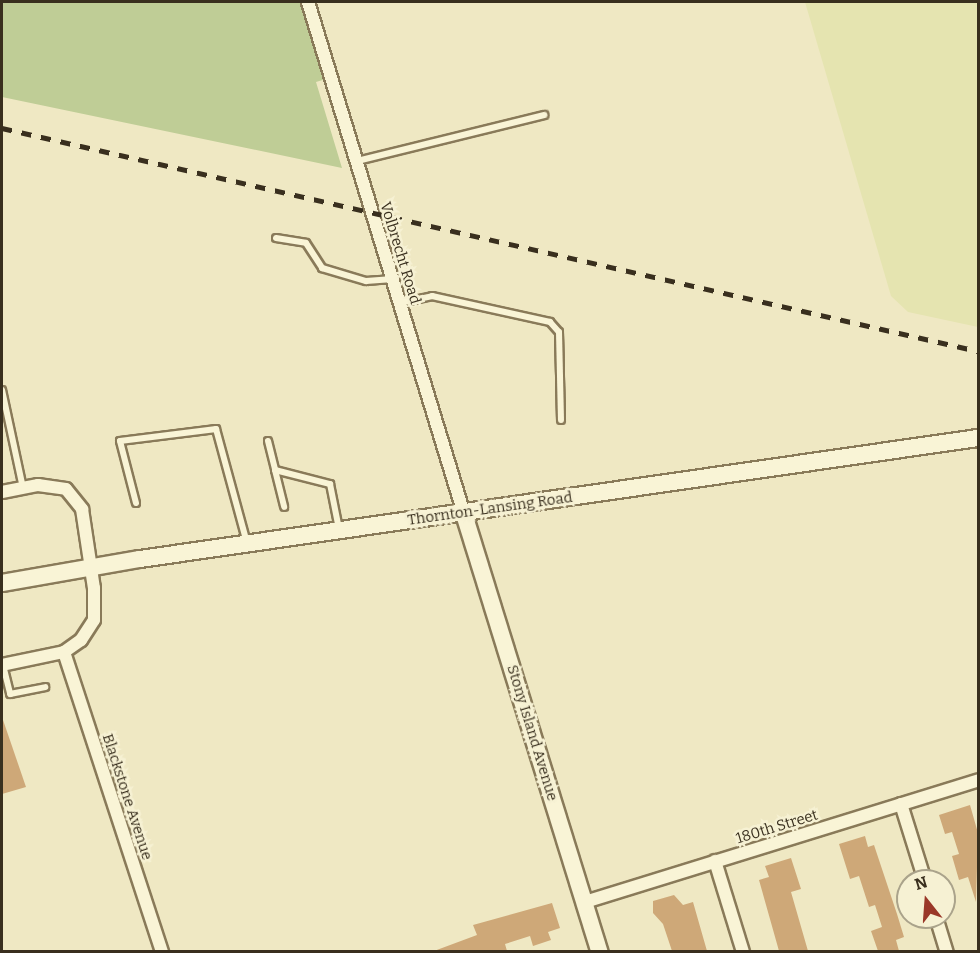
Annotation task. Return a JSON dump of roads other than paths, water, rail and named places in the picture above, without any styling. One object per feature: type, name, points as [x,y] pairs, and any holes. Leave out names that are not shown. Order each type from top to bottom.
[{"type":"street","name":"Volbrecht Road","points":[[308,2],[464,514]]},
{"type":"street","name":"Thornton-Lansing Road","points":[[2,583],[90,567],[339,530],[464,514],[978,438]]},
{"type":"street","points":[[2,492],[38,485],[66,489],[82,508],[94,620],[81,640],[64,652],[2,665]]},
{"type":"street","name":"Stony Island Avenue","points":[[464,514],[600,951]]},
{"type":"street","name":"Blackstone Avenue","points":[[64,652],[162,951]]},
{"type":"street","name":"180th Street","points":[[585,902],[978,780]]},
{"type":"street","points":[[901,804],[921,869]]},
{"type":"street","points":[[715,861],[743,951]]},
{"type":"street","points":[[940,929],[947,951]]},
{"type":"lane","points":[[357,161],[544,115]]},
{"type":"lane","points":[[276,238],[306,243],[322,268],[366,281],[393,279]]},
{"type":"lane","points":[[400,303],[432,296],[550,322],[559,332],[561,420]]},
{"type":"lane","points":[[2,390],[22,488]]},
{"type":"lane","points":[[136,504],[120,441],[216,429],[247,544]]},
{"type":"lane","points":[[268,441],[284,507]]},
{"type":"lane","points":[[275,470],[330,484],[339,530]]},
{"type":"lane","points":[[2,665],[10,694],[45,687]]},
{"type":"railway","points":[[2,128],[978,351]]}]
